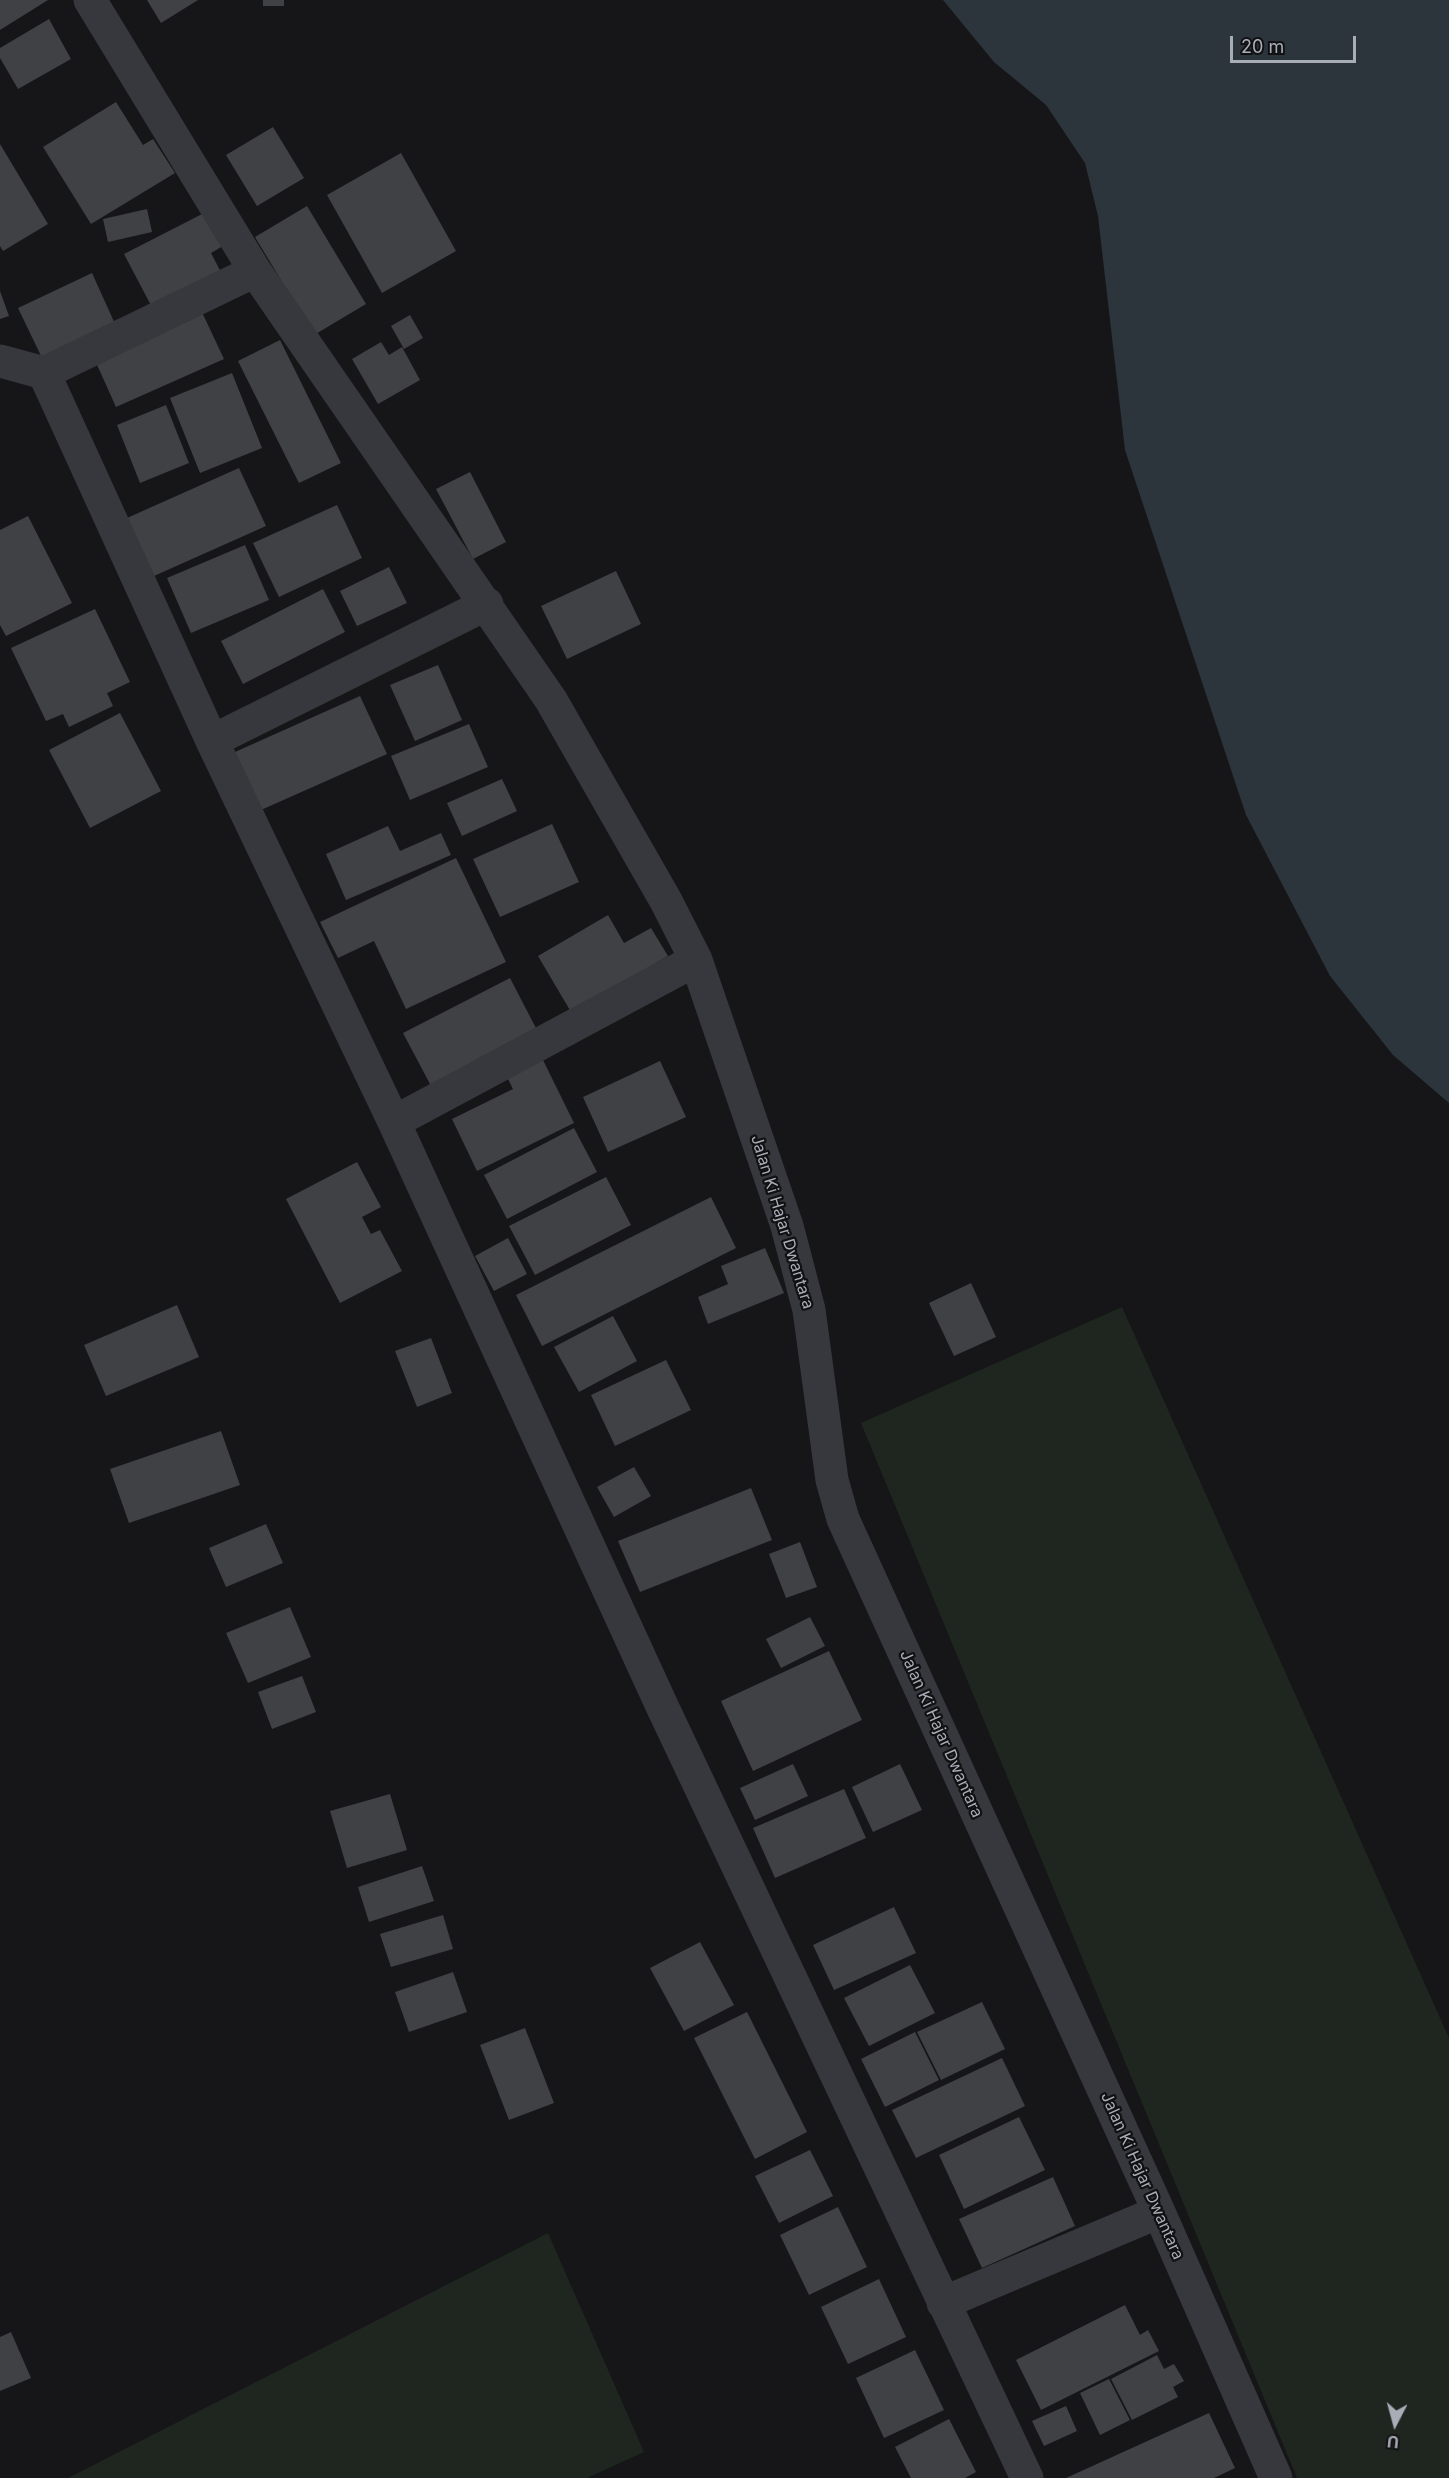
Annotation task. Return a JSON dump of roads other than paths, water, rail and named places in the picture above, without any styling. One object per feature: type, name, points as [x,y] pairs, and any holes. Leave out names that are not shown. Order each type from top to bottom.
[{"type":"street","name":"Jalan Ki Hajar Dwantara","points":[[90,0],[255,271],[487,604],[557,710],[666,900],[696,960],[787,1226],[810,1310],[832,1480],[843,1519],[1159,2212],[1276,2478]]},
{"type":"street","points":[[0,361],[44,372],[255,271]]},
{"type":"street","points":[[44,372],[212,741],[394,1122],[662,1706],[1027,2478]]},
{"type":"street","points":[[212,741],[487,604]]},
{"type":"street","points":[[394,1122],[696,960]]},
{"type":"street","points":[[943,2303],[1159,2212]]}]
